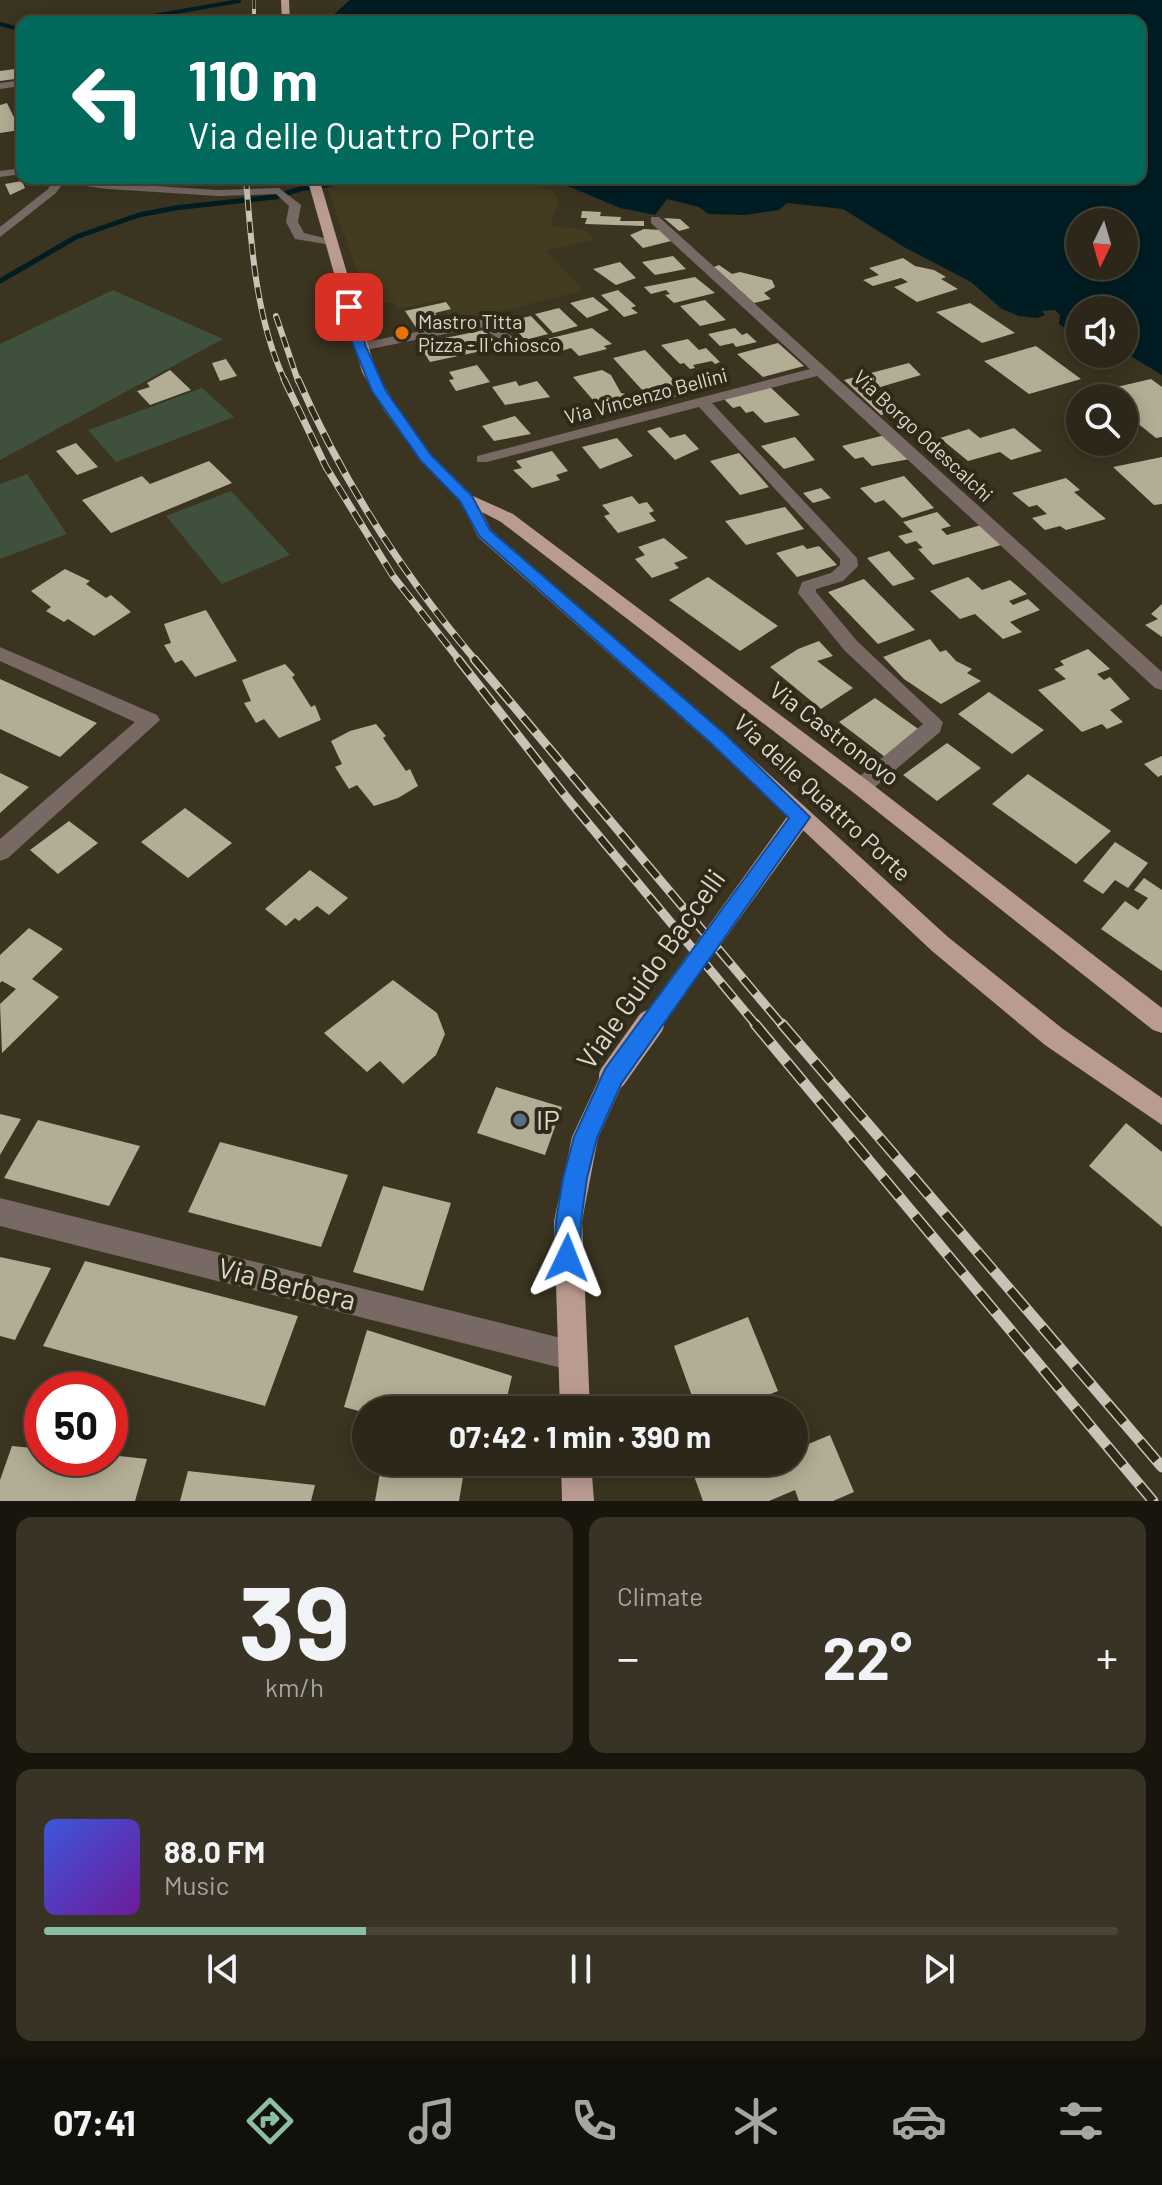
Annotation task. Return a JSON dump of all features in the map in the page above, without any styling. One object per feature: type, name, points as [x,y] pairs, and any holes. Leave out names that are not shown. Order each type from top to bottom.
[{"type":"main road","points":[[314,184],[369,372],[391,410],[426,458],[467,499]]},
{"type":"main road","name":"Via Castronovo","points":[[467,499],[507,518],[861,787],[1162,1022]]},
{"type":"main road","name":"Via delle Quattro Porte","points":[[467,499],[484,533],[719,740],[968,969],[1054,1037],[1162,1113]]},
{"type":"main road","name":"Viale Guido Baccelli","points":[[574,1396],[568,1221],[585,1137],[613,1076],[800,817]]},
{"type":"main road","points":[[577,1476],[578,1501]]},
{"type":"street","points":[[0,233],[52,191],[56,184]]},
{"type":"street","points":[[98,184],[218,193],[279,191],[295,205],[292,222],[299,236],[331,241]]},
{"type":"street","points":[[185,184],[227,184]]},
{"type":"street","name":"Via Borgo Odescalchi","points":[[655,220],[1162,683]]},
{"type":"street","points":[[360,347],[482,323],[518,344]]},
{"type":"street","name":"Via Vincenzo Bellini","points":[[482,459],[819,371]]},
{"type":"street","points":[[702,401],[848,558],[849,566],[844,573],[808,586],[807,593],[819,611],[870,669],[933,722],[933,727],[861,787]]},
{"type":"street","points":[[0,653],[150,720],[0,852]]},
{"type":"street","name":"Via Berbera","points":[[0,1212],[573,1356]]},
{"type":"shaded area","points":[[326,184],[530,184],[554,192],[559,203],[550,226],[584,229],[594,240],[546,250],[581,287],[577,292],[452,324],[441,300],[397,309],[393,302],[368,303]]},
{"type":"green space","points":[[113,290],[223,339],[0,460],[0,344]]},
{"type":"green space","points":[[202,388],[234,417],[116,462],[88,430]]},
{"type":"green space","points":[[27,474],[67,534],[0,559],[0,484]]},
{"type":"green space","points":[[231,491],[290,555],[222,584],[166,516]]},
{"type":"water","points":[[350,0],[1162,0],[1162,375],[1138,360],[1138,296],[1066,296],[1066,329],[1059,324],[1060,315],[1055,310],[1042,311],[1045,315],[1037,318],[1019,316],[1002,309],[971,282],[904,247],[843,209],[787,203],[779,210],[745,215],[708,214],[699,207],[667,199],[655,215],[620,208],[563,184],[1146,184],[1146,16],[340,16],[353,15],[332,16]]},
{"type":"building","points":[[16,69],[16,79],[0,81],[0,71]]},
{"type":"building","points":[[7,103],[16,122],[16,131],[0,133],[0,105]]},
{"type":"building","points":[[16,182],[25,188],[10,195],[5,184]]},
{"type":"building","points":[[582,211],[621,217],[620,221],[644,221],[644,226],[585,224],[587,218],[581,218]]},
{"type":"building","points":[[664,218],[680,219],[690,228],[679,231]]},
{"type":"building","points":[[644,229],[661,230],[671,241],[643,248],[630,235]]},
{"type":"building","points":[[673,256],[686,269],[655,275],[642,262]]},
{"type":"building","points":[[903,258],[915,266],[934,270],[946,277],[941,279],[958,289],[917,302],[894,287],[908,282],[901,278],[873,286],[863,280],[879,275],[869,268]]},
{"type":"building","points":[[620,262],[636,278],[616,285],[593,269]]},
{"type":"building","points":[[719,265],[732,274],[740,272],[772,280],[775,287],[764,293],[771,299],[754,303],[714,267]]},
{"type":"building","points":[[695,277],[715,293],[674,303],[665,295],[670,294],[666,290],[651,294],[644,287]]},
{"type":"building","points":[[618,290],[636,306],[631,308],[638,313],[624,317],[601,295]]},
{"type":"building","points":[[593,297],[609,310],[587,318],[570,303]]},
{"type":"building","points":[[705,300],[726,320],[700,326],[680,306]]},
{"type":"building","points":[[446,302],[451,309],[435,313],[442,324],[417,329],[405,311]]},
{"type":"building","points":[[970,303],[1015,333],[982,343],[936,312]]},
{"type":"building","points":[[559,308],[578,326],[553,333],[535,314]]},
{"type":"building","points":[[531,316],[548,334],[525,340],[509,321]]},
{"type":"building","points":[[592,328],[612,344],[604,346],[607,349],[579,356],[571,348],[561,351],[554,344],[544,346],[539,341]]},
{"type":"building","points":[[735,328],[757,342],[736,347],[733,343],[720,346],[708,334]]},
{"type":"building","points":[[484,330],[500,347],[430,362],[421,348],[424,348],[421,343]]},
{"type":"building","points":[[688,339],[699,350],[706,348],[720,362],[693,365],[695,368],[690,369],[684,363],[680,364],[661,345]]},
{"type":"building","points":[[778,343],[804,366],[763,377],[737,354]]},
{"type":"building","points":[[1036,346],[1081,379],[1029,394],[984,361]]},
{"type":"building","points":[[645,350],[687,394],[653,402],[613,358]]},
{"type":"building","points":[[226,359],[237,376],[220,381],[212,363]]},
{"type":"building","points":[[909,363],[921,375],[877,388],[901,410],[881,415],[844,380]]},
{"type":"building","points":[[477,365],[490,382],[456,391],[449,380],[454,379],[449,372]]},
{"type":"building","points":[[170,370],[191,390],[150,405],[137,391],[150,387],[147,383]]},
{"type":"building","points":[[602,370],[611,375],[621,393],[630,395],[635,406],[605,414],[573,377]]},
{"type":"building","points":[[1151,379],[1162,387],[1162,437],[1156,438],[1138,424],[1138,384],[1130,384]]},
{"type":"building","points":[[516,381],[519,386],[537,381],[550,397],[505,405],[492,387]]},
{"type":"building","points":[[770,387],[800,415],[765,423],[753,411],[746,413],[740,406],[733,408],[724,399]]},
{"type":"building","points":[[515,416],[531,434],[494,441],[482,426]]},
{"type":"building","points":[[660,427],[670,438],[685,434],[699,449],[675,460],[647,431]]},
{"type":"building","points":[[1014,428],[1042,451],[1011,460],[1000,452],[968,461],[940,438],[969,429],[980,438]]},
{"type":"building","points":[[885,435],[910,459],[872,466],[863,457],[855,459],[842,446]]},
{"type":"building","points":[[795,437],[815,460],[784,469],[761,446]]},
{"type":"building","points":[[617,438],[633,456],[600,469],[582,447]]},
{"type":"building","points":[[76,443],[98,467],[77,475],[56,451]]},
{"type":"building","points":[[552,451],[568,471],[556,475],[560,480],[532,488],[513,470],[522,468],[516,461]]},
{"type":"building","points":[[739,453],[769,487],[740,495],[710,461]]},
{"type":"building","points":[[1162,457],[1162,504],[1154,505],[1113,467]]},
{"type":"building","points":[[209,461],[232,483],[111,533],[82,500],[142,476],[150,484]]},
{"type":"building","points":[[904,476],[934,508],[902,518],[884,500],[875,503],[860,488]]},
{"type":"building","points":[[1066,478],[1080,490],[1074,492],[1106,519],[1066,530],[1060,526],[1045,530],[1032,518],[1047,514],[1037,505],[1029,507],[1012,493]]},
{"type":"building","points":[[821,488],[831,498],[813,503],[803,493]]},
{"type":"building","points":[[632,496],[639,504],[647,502],[654,511],[649,513],[656,521],[618,533],[604,516],[610,514],[602,505]]},
{"type":"building","points":[[785,507],[804,529],[746,545],[725,521]]},
{"type":"building","points":[[937,512],[951,526],[941,529],[947,535],[981,525],[1001,545],[933,565],[918,549],[923,548],[916,541],[906,544],[898,536],[913,532],[903,522]]},
{"type":"building","points":[[664,538],[688,558],[674,563],[679,568],[652,578],[635,559],[645,555],[638,547]]},
{"type":"building","points":[[803,545],[807,549],[819,546],[837,565],[797,577],[776,553]]},
{"type":"building","points":[[889,551],[915,579],[893,586],[867,558]]},
{"type":"building","points":[[65,569],[90,581],[86,584],[106,598],[111,595],[131,612],[94,636],[68,619],[64,622],[46,611],[51,607],[31,591]]},
{"type":"building","points":[[708,577],[778,626],[740,651],[669,600]]},
{"type":"building","points":[[968,577],[982,590],[1010,580],[1027,594],[1009,601],[1013,605],[1028,599],[1040,610],[1010,622],[1022,632],[1003,639],[975,614],[960,619],[930,591]]},
{"type":"building","points":[[864,579],[915,630],[878,644],[828,592]]},
{"type":"building","points":[[1162,604],[1162,637],[1145,625],[1158,619],[1151,614]]},
{"type":"building","points":[[206,610],[237,661],[195,677],[182,660],[175,663],[164,645],[171,643],[164,624]]},
{"type":"building","points":[[930,639],[940,652],[946,650],[956,661],[972,669],[967,673],[981,681],[941,704],[904,679],[883,657]]},
{"type":"building","points":[[819,641],[833,656],[817,661],[853,688],[821,709],[770,667],[798,649]]},
{"type":"building","points":[[1088,649],[1110,669],[1097,674],[1104,680],[1110,677],[1130,699],[1110,710],[1123,722],[1107,729],[1102,724],[1082,732],[1038,690],[1066,679],[1054,669],[1064,665],[1060,661]]},
{"type":"building","points":[[285,664],[295,675],[292,677],[311,707],[315,705],[321,720],[279,738],[264,719],[256,723],[244,703],[251,701],[242,680]]},
{"type":"building","points":[[0,679],[97,723],[60,757],[0,729]]},
{"type":"building","points":[[989,692],[1044,730],[1012,754],[958,714]]},
{"type":"building","points":[[875,698],[921,731],[885,757],[839,722]]},
{"type":"building","points":[[376,724],[406,771],[410,769],[418,786],[398,798],[374,806],[357,785],[349,789],[335,767],[342,764],[331,741],[350,731]]},
{"type":"building","points":[[947,743],[981,768],[937,801],[903,775]]},
{"type":"building","points":[[1162,756],[1162,775],[1158,777],[1144,764]]},
{"type":"building","points":[[0,773],[29,787],[0,813]]},
{"type":"building","points":[[1028,774],[1111,831],[1076,864],[992,804]]},
{"type":"building","points":[[185,808],[232,843],[188,878],[141,842]]},
{"type":"building","points":[[69,821],[98,843],[58,874],[30,850]]},
{"type":"building","points":[[1115,842],[1148,863],[1128,888],[1115,880],[1103,894],[1083,881]]},
{"type":"building","points":[[310,870],[348,898],[329,915],[317,906],[299,921],[295,918],[286,926],[265,909]]},
{"type":"building","points":[[1144,878],[1162,890],[1162,971],[1101,929],[1125,901],[1138,910],[1148,898],[1134,890]]},
{"type":"building","points":[[29,928],[63,949],[32,979],[59,997],[2,1053],[0,1004],[16,989],[2,981],[0,983],[0,955]]},
{"type":"building","points":[[393,980],[437,1013],[445,1034],[436,1055],[403,1084],[380,1061],[367,1072],[324,1033]]},
{"type":"building","name":"IP","points":[[496,1087],[562,1107],[545,1155],[477,1133]]},
{"type":"building","points":[[0,1114],[21,1119],[0,1155]]},
{"type":"building","points":[[38,1120],[140,1146],[109,1206],[4,1178]]},
{"type":"building","points":[[1126,1123],[1162,1152],[1162,1227],[1089,1166]]},
{"type":"building","points":[[220,1142],[348,1175],[321,1247],[188,1212]]},
{"type":"building","points":[[383,1186],[451,1203],[423,1291],[353,1272]]},
{"type":"building","points":[[0,1257],[51,1268],[15,1340],[0,1336]]},
{"type":"building","points":[[85,1261],[298,1316],[265,1406],[43,1346]]},
{"type":"building","points":[[748,1317],[778,1391],[766,1396],[692,1396],[674,1346]]},
{"type":"building","points":[[367,1330],[512,1376],[507,1396],[352,1396],[352,1409],[344,1407]]},
{"type":"building","points":[[830,1435],[854,1492],[833,1501],[799,1501],[795,1490],[769,1501],[703,1501],[694,1476],[808,1476],[808,1444]]},
{"type":"building","points":[[12,1446],[24,1447],[24,1476],[128,1476],[128,1457],[147,1459],[135,1501],[0,1501],[0,1480]]},
{"type":"building","points":[[188,1471],[315,1485],[311,1501],[180,1501]]},
{"type":"building","points":[[379,1476],[463,1477],[459,1501],[375,1501]]},
{"type":"waterway","points":[[153,16],[239,1]]},
{"type":"waterway","points":[[0,24],[16,28]]},
{"type":"waterway","points":[[0,281],[76,237],[139,215],[275,197],[330,184]]},
{"type":"railway","points":[[254,0],[254,16]]},
{"type":"railway","points":[[247,184],[261,308],[285,381]]},
{"type":"railway","points":[[276,316],[298,381]]},
{"type":"railway","points":[[284,379],[326,467],[393,576],[460,661]]},
{"type":"railway","points":[[298,379],[334,454],[376,526],[449,629],[476,661]]},
{"type":"railway","points":[[458,659],[567,798],[757,1026]]},
{"type":"railway","points":[[474,659],[783,1026]]},
{"type":"railway","points":[[755,1024],[1153,1501]]},
{"type":"railway","points":[[782,1024],[1162,1467]]},
{"type":"place","name":"Mastro Titta Pizza - Il chiosco","points":[[402,333]]},
{"type":"place","name":"IP","points":[[520,1120]]},
{"type":"route","points":[[349,307],[360,347],[379,391],[426,458],[467,499],[484,533],[719,740],[800,817],[613,1076],[585,1137],[568,1221],[567,1258]]}]
